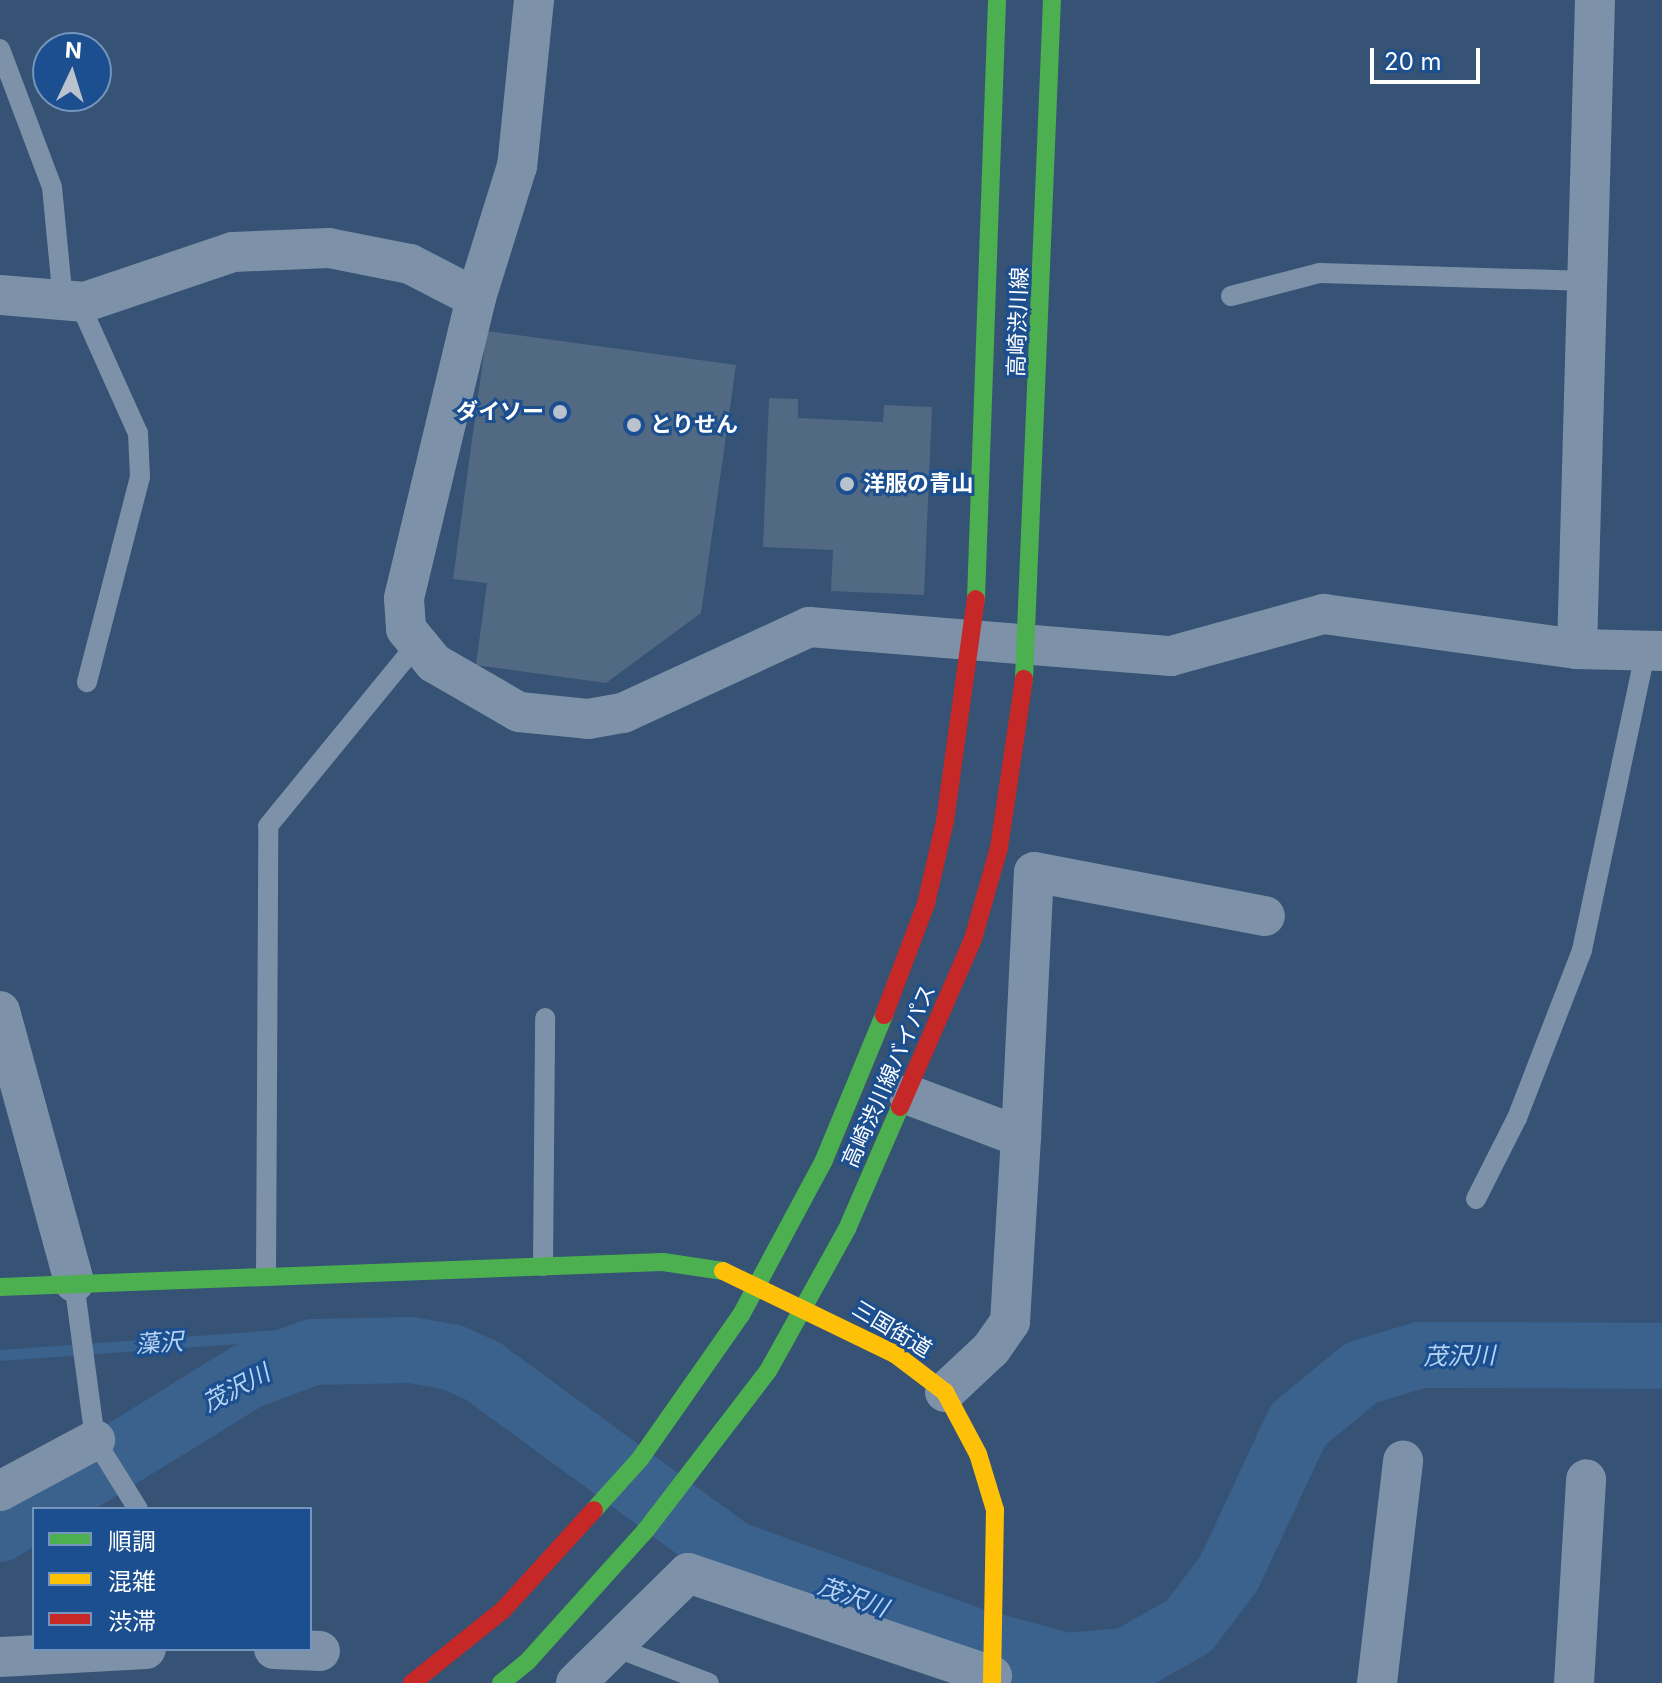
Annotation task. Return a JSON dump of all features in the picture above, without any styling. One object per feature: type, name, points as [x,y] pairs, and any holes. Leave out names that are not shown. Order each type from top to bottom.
[{"type":"main road","name":"高崎渋川線","points":[[973,639],[980,574],[997,0]]},
{"type":"main road","name":"高崎渋川線","points":[[1029,646],[1052,0]]},
{"type":"main road","name":"高崎渋川線バイパス","points":[[412,1683],[503,1610],[640,1459],[717,1352],[824,1160],[916,932],[945,821],[973,639]]},
{"type":"main road","name":"高崎渋川線バイパス","points":[[501,1683],[528,1661],[685,1483],[760,1383],[806,1308],[909,1095],[973,939],[999,848],[1029,646]]},
{"type":"main road","name":"三国街道","points":[[0,1287],[663,1262],[718,1269],[757,1283],[895,1354],[945,1392],[978,1454],[995,1510],[992,1679]]},
{"type":"street","points":[[534,0],[517,166],[476,298],[404,599],[406,629],[434,663],[519,712],[588,719],[623,713],[809,627],[1171,656],[1324,614],[1577,649],[1654,651]]},
{"type":"street","points":[[1577,649],[1595,0]]},
{"type":"street","points":[[0,295],[71,302],[233,252],[329,248],[410,264],[476,298]]},
{"type":"street","points":[[945,1392],[991,1349],[1010,1322],[1034,872],[1265,916]]},
{"type":"street","points":[[0,1011],[74,1282]]},
{"type":"street","points":[[909,1095],[1021,1137]]},
{"type":"street","points":[[0,1491],[95,1440]]},
{"type":"street","points":[[1377,1683],[1403,1461]]},
{"type":"street","points":[[1574,1683],[1586,1479]]},
{"type":"street","points":[[576,1683],[617,1648],[688,1573],[992,1679]]},
{"type":"street","points":[[0,1657],[110,1651]]},
{"type":"street","points":[[312,1651],[320,1651]]},
{"type":"lane","points":[[0,49],[52,187],[71,302],[138,433],[140,477],[87,682]]},
{"type":"lane","points":[[1231,296],[1319,273],[1587,281]]},
{"type":"lane","points":[[266,1275],[268,826],[418,643]]},
{"type":"lane","points":[[1476,1199],[1517,1118],[1582,950],[1654,651]]},
{"type":"lane","points":[[543,1266],[545,1018]]},
{"type":"lane","points":[[74,1282],[95,1440],[137,1507]]},
{"type":"lane","points":[[617,1648],[709,1683]]},
{"type":"building","points":[[487,331],[736,365],[701,613],[606,683],[476,665],[487,583],[453,579]]},
{"type":"building","name":"洋服の青山","points":[[769,398],[798,399],[798,418],[883,422],[884,405],[932,407],[924,595],[831,591],[833,550],[763,547]]},
{"type":"waterway","name":"藻沢","points":[[0,1355],[290,1334],[313,1352]]},
{"type":"waterway","name":"茂沢川","points":[[36,1507],[248,1376],[313,1352],[410,1350],[451,1357],[484,1372],[731,1553],[971,1640],[1066,1666],[1127,1661],[1189,1626],[1229,1573],[1298,1425],[1361,1373],[1420,1355],[1662,1356]]},
{"type":"waterway","name":"茂沢川","points":[[0,1529],[32,1509]]},
{"type":"traffic: fast","points":[[976,599],[997,0]]},
{"type":"traffic: fast","points":[[1024,679],[1052,0]]},
{"type":"traffic: fast","points":[[594,1510],[640,1459],[741,1315],[824,1160],[884,1015]]},
{"type":"traffic: fast","points":[[501,1683],[528,1661],[646,1530],[768,1371],[847,1229],[900,1107]]},
{"type":"traffic: fast","points":[[0,1287],[663,1262],[723,1271]]},
{"type":"traffic: slow","points":[[723,1271],[895,1354],[945,1392],[978,1454],[995,1510],[992,1683]]},
{"type":"traffic: jam","points":[[884,1015],[926,904],[945,821],[976,599]]},
{"type":"traffic: jam","points":[[900,1107],[973,939],[999,848],[1024,679]]},
{"type":"traffic: jam","points":[[412,1683],[503,1610],[594,1510]]},
{"type":"place","name":"ダイソー","points":[[560,412]]},
{"type":"place","name":"とりせん","points":[[634,425]]},
{"type":"place","name":"洋服の青山","points":[[847,484]]}]
